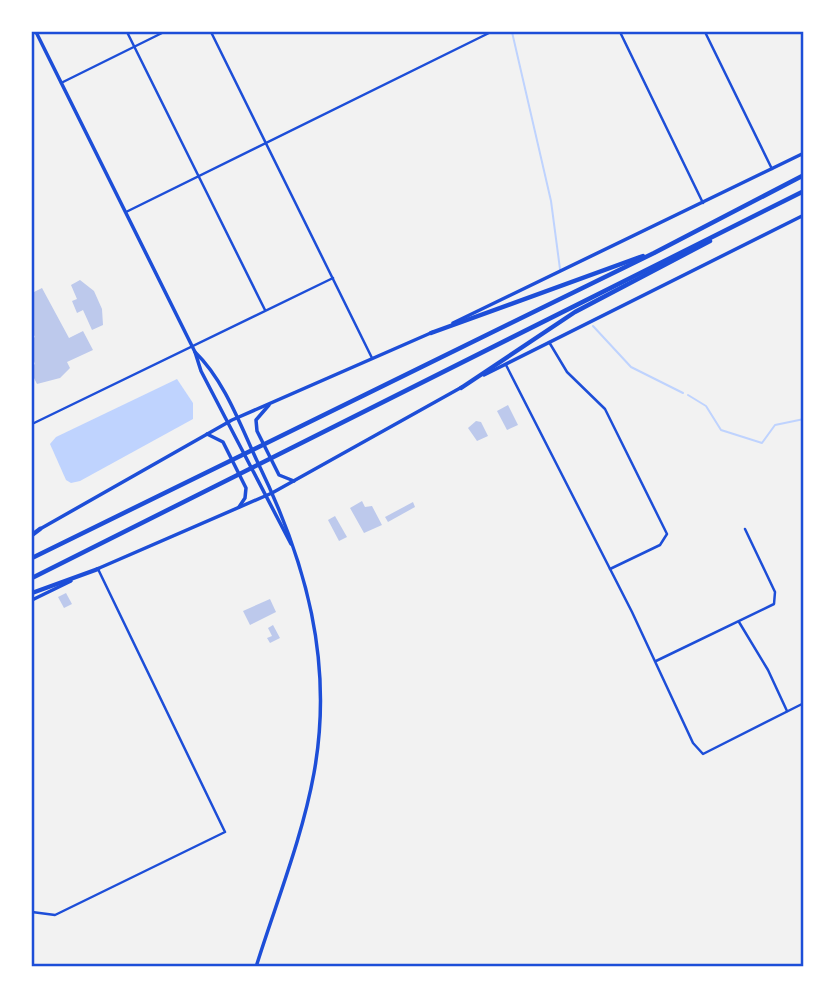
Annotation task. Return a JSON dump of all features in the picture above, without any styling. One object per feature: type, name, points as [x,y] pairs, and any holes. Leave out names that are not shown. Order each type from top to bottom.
[{"type":"highway","points":[[32,558],[654,253],[803,175]]},
{"type":"highway","points":[[32,578],[803,191]]},
{"type":"highway","points":[[461,388],[575,312],[721,233]]},
{"type":"highway","points":[[431,333],[654,253]]},
{"type":"highway","points":[[32,534],[40,529]]},
{"type":"highway","points":[[32,593],[97,569]]},
{"type":"main road","points":[[36,32],[192,345],[201,371],[264,497],[292,546]]},
{"type":"main road","points":[[40,529],[236,418],[431,333],[803,153]]},
{"type":"main road","points":[[32,600],[264,497],[505,363],[803,215]]},
{"type":"main road","points":[[195,352],[212,375],[236,418],[286,522],[308,595],[320,671],[319,731],[306,810],[256,967]]},
{"type":"main road","points":[[271,403],[258,416],[255,426],[277,473],[285,479],[295,480]]},
{"type":"main road","points":[[207,434],[223,442],[246,488],[245,498],[237,508]]},
{"type":"street","points":[[127,32],[265,310]]},
{"type":"street","points":[[61,82],[164,32]]},
{"type":"street","points":[[211,32],[372,358]]},
{"type":"street","points":[[126,212],[491,32]]},
{"type":"street","points":[[620,32],[704,203]]},
{"type":"street","points":[[705,32],[772,169]]},
{"type":"street","points":[[32,424],[333,278]]},
{"type":"street","points":[[548,341],[567,372],[605,408],[665,529],[667,539],[610,569]]},
{"type":"street","points":[[505,363],[656,661],[693,743],[704,754],[803,703]]},
{"type":"street","points":[[656,661],[772,606],[776,599],[745,529]]},
{"type":"street","points":[[32,912],[55,915],[225,832],[97,569]]},
{"type":"street","points":[[739,621],[768,670],[787,712]]},
{"type":"water","points":[[177,379],[193,403],[193,419],[80,481],[71,483],[66,480],[50,444],[56,437]]},
{"type":"building","points":[[80,280],[94,291],[102,309],[103,325],[92,330],[83,310],[77,313],[72,301],[77,299],[71,285]]},
{"type":"building","points":[[42,288],[69,338],[83,331],[93,350],[67,362],[70,368],[60,378],[37,384],[32,374],[32,366],[35,364],[32,339],[35,337],[32,331],[32,293]]},
{"type":"building","points":[[508,405],[518,425],[507,430],[497,411]]},
{"type":"building","points":[[476,421],[481,422],[488,436],[477,441],[468,428]]},
{"type":"building","points":[[362,501],[365,507],[372,506],[382,525],[364,533],[350,508]]},
{"type":"building","points":[[413,502],[415,507],[388,522],[385,517]]},
{"type":"building","points":[[335,516],[347,537],[339,541],[328,520]]},
{"type":"building","points":[[66,593],[72,604],[64,608],[58,597]]},
{"type":"building","points":[[270,599],[276,612],[250,625],[243,611]]},
{"type":"building","points":[[273,625],[280,638],[270,643],[267,638],[272,636],[268,628]]},
{"type":"waterway","points":[[512,32],[551,201],[560,269]]},
{"type":"waterway","points":[[593,326],[631,367],[683,393]]},
{"type":"waterway","points":[[688,395],[706,406],[721,430],[762,443],[775,425],[804,419]]}]
